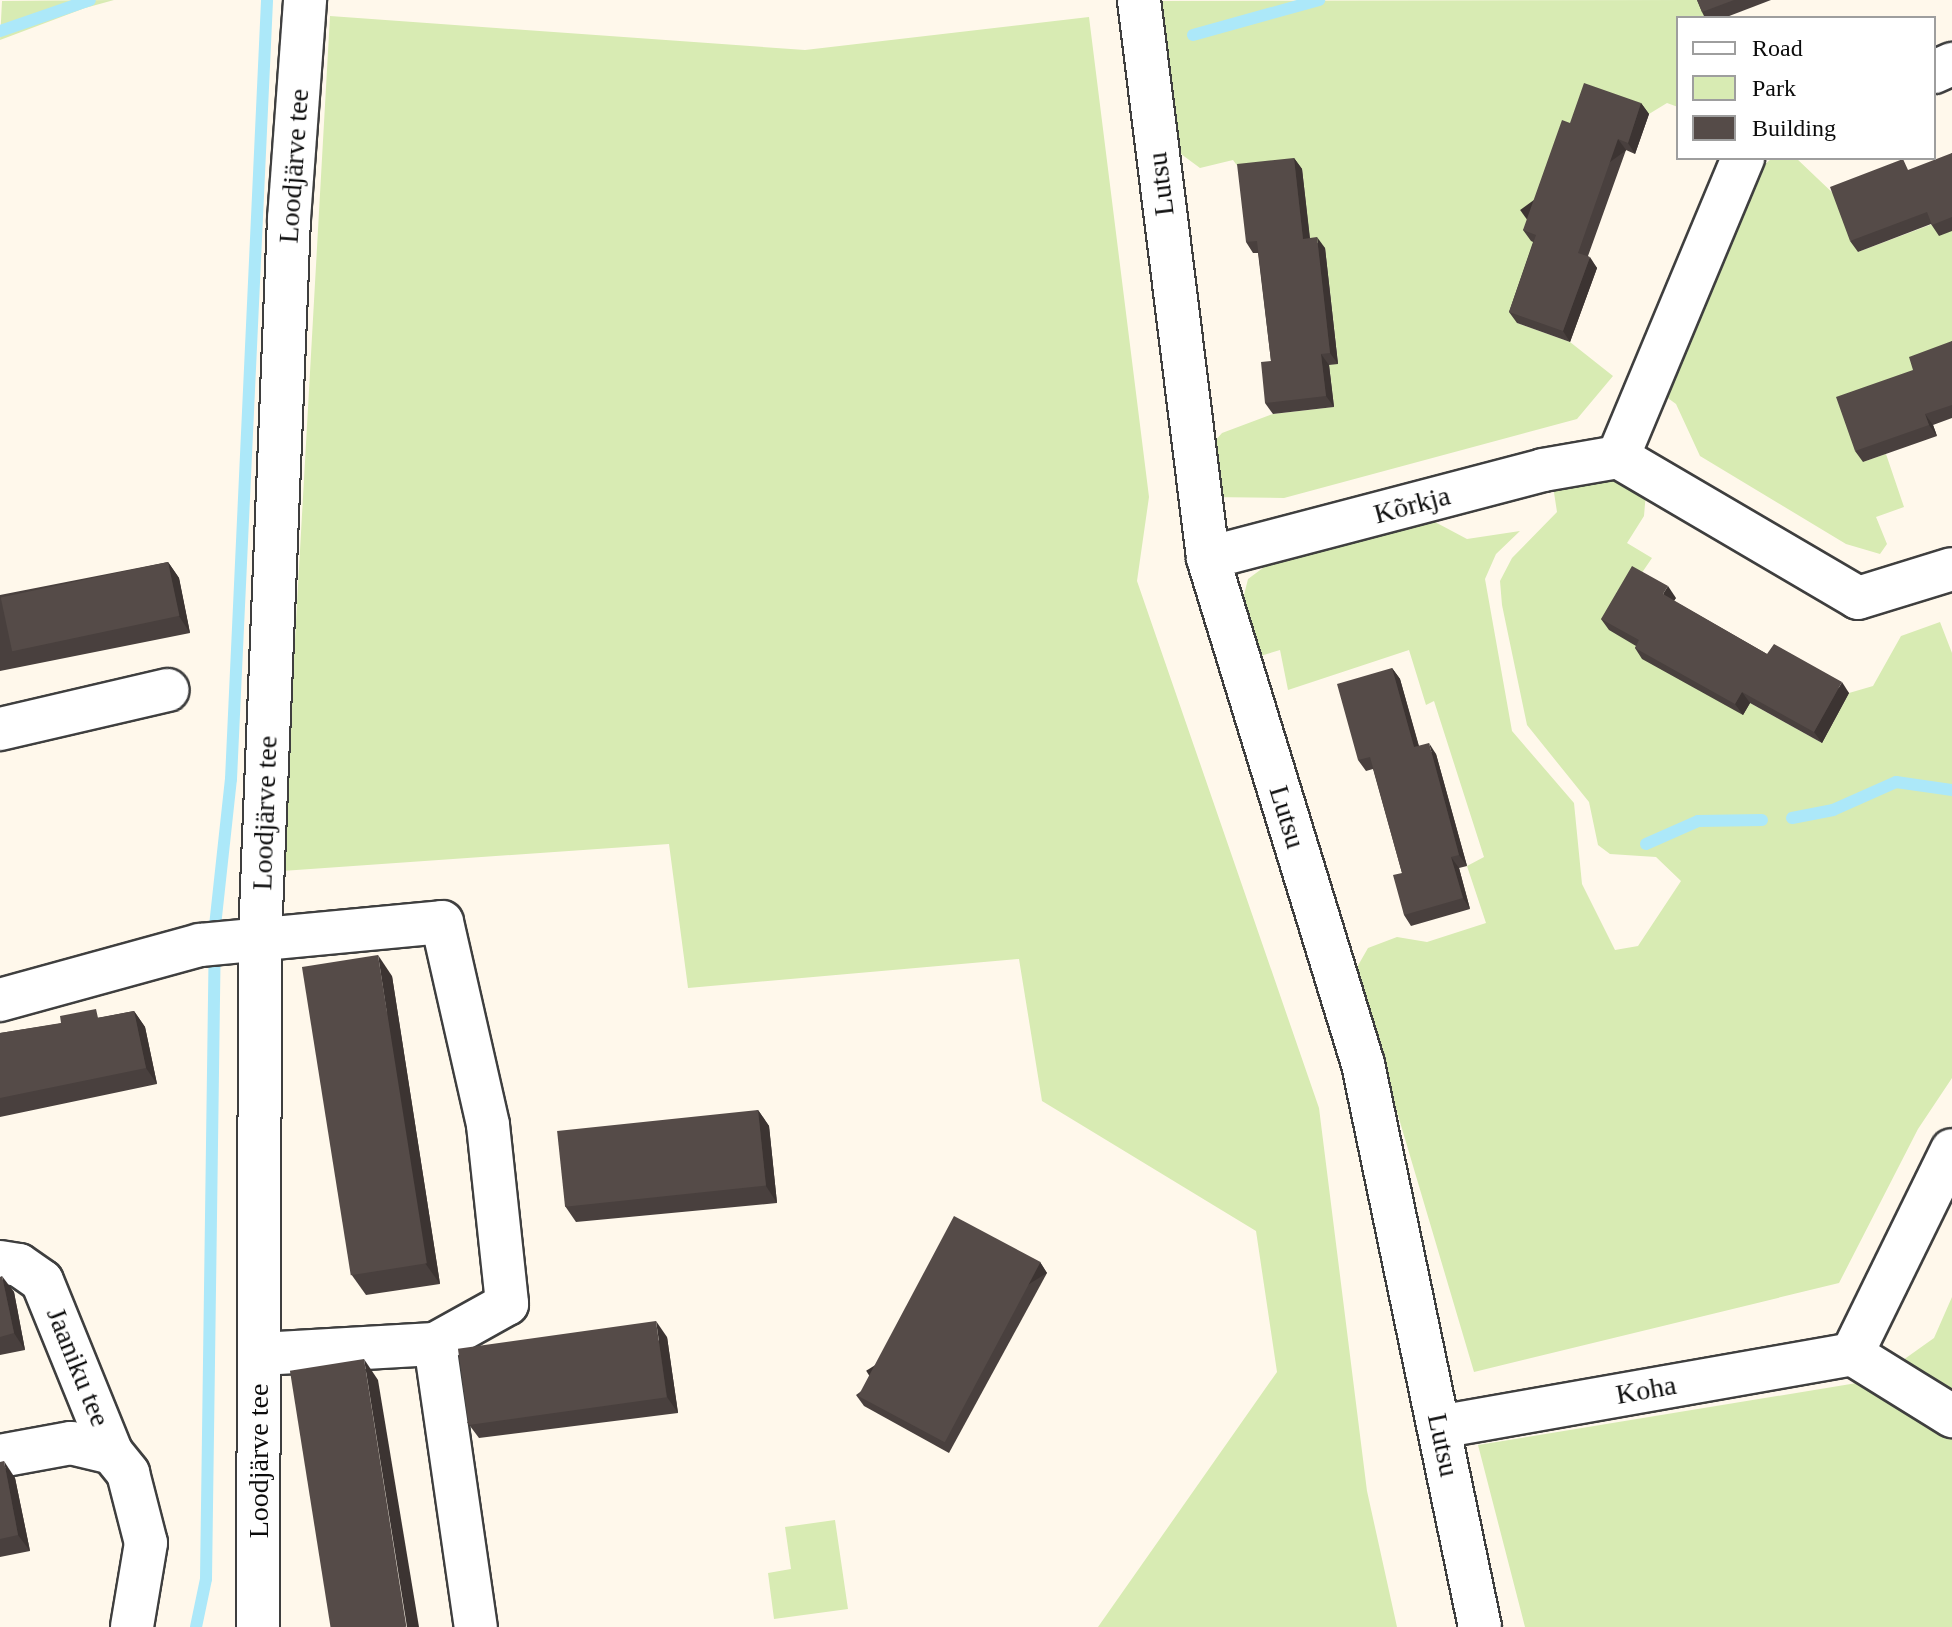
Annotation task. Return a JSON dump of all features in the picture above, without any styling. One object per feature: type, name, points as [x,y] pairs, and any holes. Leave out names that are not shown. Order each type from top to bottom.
[{"type":"street","name":"Loodjärve tee","points":[[258,1627],[260,1354],[251,939],[289,219],[305,0]]},
{"type":"street","name":"Lutsu","points":[[1139,0],[1208,558],[1363,1064],[1480,1627]]},
{"type":"street","points":[[1742,160],[1618,457],[1858,598],[1952,569]]},
{"type":"street","name":"Kõrkja","points":[[1208,558],[1543,470],[1618,457]]},
{"type":"street","points":[[0,729],[168,690]]},
{"type":"street","points":[[0,1000],[200,945],[442,922],[488,1125],[507,1304],[435,1344],[260,1354]]},
{"type":"street","points":[[1952,1150],[1852,1354],[1952,1416]]},
{"type":"street","name":"Jaaniku tee","points":[[0,1262],[19,1265],[42,1281],[60,1315],[112,1453],[128,1473],[146,1543],[132,1627]]},
{"type":"street","points":[[435,1344],[476,1627]]},
{"type":"street","name":"Koha","points":[[1439,1427],[1852,1354]]},
{"type":"street","name":"Jaaniku tee","points":[[0,1456],[71,1443],[112,1453]]},
{"type":"green space","points":[[114,0],[85,8],[0,40],[2,1]]},
{"type":"green space","points":[[1700,0],[1706,16],[1676,16],[1676,106],[1667,103],[1649,114],[1592,94],[1531,240],[1544,246],[1517,323],[1570,342],[1613,376],[1577,419],[1284,498],[1210,497],[1206,451],[1222,433],[1273,414],[1334,407],[1329,365],[1338,363],[1325,249],[1311,250],[1302,169],[1244,175],[1233,160],[1200,168],[1177,151],[1160,1]]},
{"type":"green space","points":[[330,16],[805,50],[1089,17],[1149,497],[1137,581],[1319,1108],[1367,1491],[1397,1627],[1098,1627],[1277,1372],[1256,1231],[1042,1101],[1019,959],[688,988],[669,844],[282,871]]},
{"type":"green space","points":[[1770,160],[1798,160],[1838,198],[1858,252],[1935,223],[1952,231],[1952,355],[1863,462],[1886,454],[1904,507],[1876,517],[1887,544],[1880,554],[1846,544],[1700,456],[1676,404],[1661,393],[1753,175]]},
{"type":"green space","points":[[1610,474],[1646,492],[1644,516],[1627,543],[1652,558],[1639,577],[1750,703],[1822,743],[1849,693],[1873,686],[1901,636],[1940,622],[1952,653],[1952,1078],[1918,1129],[1839,1283],[1474,1372],[1371,1024],[1352,976],[1368,948],[1397,937],[1427,942],[1486,923],[1467,866],[1484,857],[1434,701],[1426,705],[1409,650],[1288,690],[1280,650],[1257,657],[1242,603],[1248,579],[1271,562],[1435,522],[1467,539],[1520,531],[1496,554],[1485,579],[1512,731],[1574,803],[1582,884],[1615,950],[1638,946],[1681,881],[1656,857],[1610,854],[1598,845],[1589,802],[1527,725],[1502,605],[1500,581],[1512,558],[1557,512],[1553,486]]},
{"type":"green space","points":[[1952,1297],[1952,1627],[1525,1627],[1478,1445],[1875,1380],[1934,1338]]},
{"type":"green space","points":[[835,1520],[848,1609],[774,1619],[768,1573],[791,1569],[785,1527]]},
{"type":"building","points":[[1697,0],[1734,0],[1702,12]]},
{"type":"building","points":[[1584,83],[1641,103],[1628,143],[1618,139],[1578,253],[1590,257],[1563,331],[1509,312],[1536,235],[1523,230],[1562,120],[1570,123]]},
{"type":"building","points":[[1952,153],[1952,217],[1932,225],[1927,212],[1850,241],[1830,187],[1900,160],[1903,160],[1908,170]]},
{"type":"building","points":[[1294,158],[1303,239],[1317,237],[1330,353],[1321,354],[1326,396],[1265,403],[1261,362],[1271,361],[1257,241],[1246,242],[1237,164]]},
{"type":"building","points":[[1952,341],[1952,405],[1925,414],[1929,425],[1855,451],[1836,397],[1913,370],[1909,357]]},
{"type":"building","points":[[168,562],[179,616],[12,651],[1,598]]},
{"type":"building","points":[[1632,566],[1668,586],[1663,594],[1767,654],[1774,644],[1842,682],[1814,732],[1742,692],[1735,704],[1635,648],[1639,640],[1601,619]]},
{"type":"building","points":[[1392,668],[1414,747],[1429,743],[1459,855],[1451,857],[1463,898],[1404,915],[1393,875],[1402,873],[1370,757],[1358,760],[1337,684]]},
{"type":"building","points":[[378,955],[427,1263],[351,1275],[302,967]]},
{"type":"building","points":[[96,1009],[98,1018],[134,1011],[146,1068],[0,1098],[0,1033],[61,1023],[60,1016]]},
{"type":"building","points":[[758,1110],[766,1186],[565,1207],[557,1131]]},
{"type":"building","points":[[954,1216],[1041,1262],[945,1442],[858,1396]]},
{"type":"building","points":[[0,1277],[14,1333],[0,1337]]},
{"type":"building","points":[[656,1321],[667,1397],[469,1425],[458,1349]]},
{"type":"building","points":[[364,1359],[406,1627],[331,1627],[290,1371]]},
{"type":"building","points":[[4,1461],[18,1535],[0,1539],[0,1462]]},
{"type":"waterway","points":[[0,31],[90,0]]},
{"type":"waterway","points":[[196,1627],[206,1579],[215,926],[231,779],[267,0]]},
{"type":"waterway","points":[[1193,35],[1319,0]]},
{"type":"waterway","points":[[1792,818],[1833,810],[1896,782],[1952,790]]},
{"type":"waterway","points":[[1646,844],[1698,821],[1762,820]]}]
